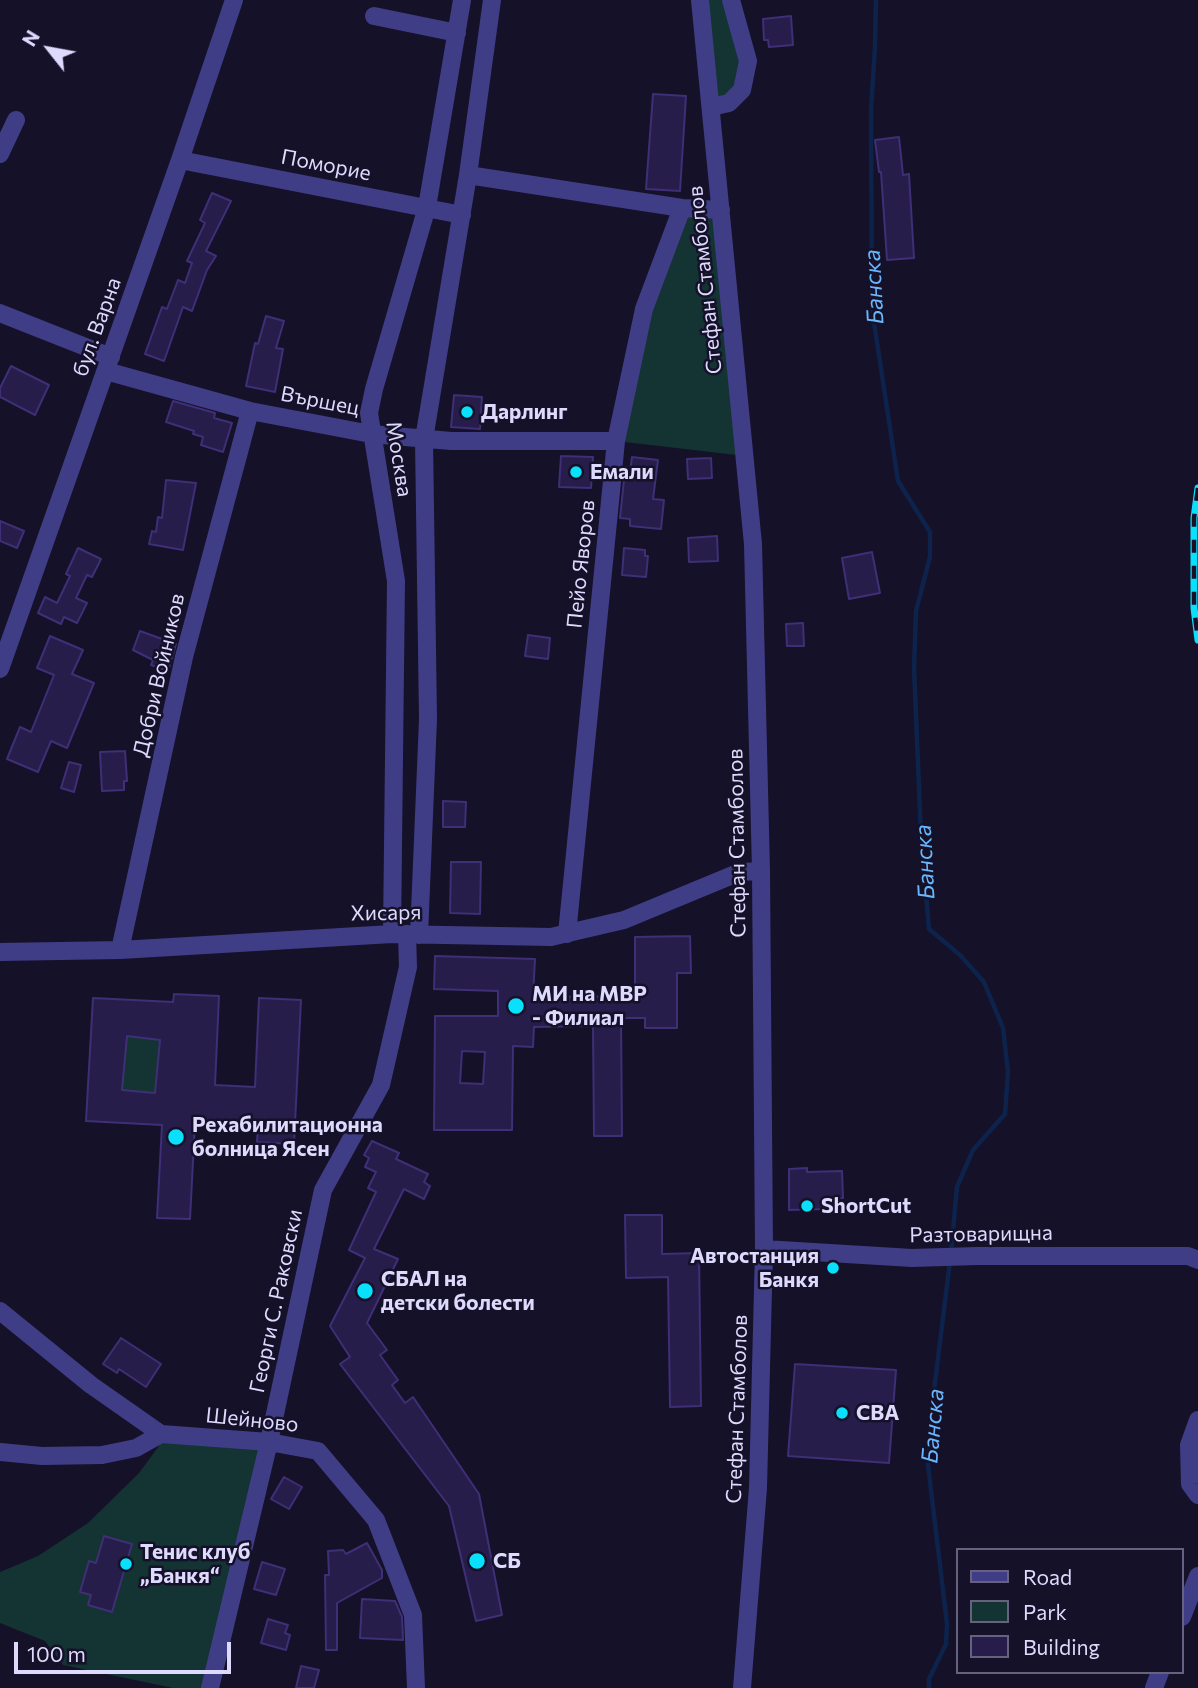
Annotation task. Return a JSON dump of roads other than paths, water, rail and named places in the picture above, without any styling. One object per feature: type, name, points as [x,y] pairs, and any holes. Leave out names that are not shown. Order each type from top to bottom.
[{"type":"street","name":"бул. Варна","points":[[0,669],[234,0]]},
{"type":"street","name":"Москва","points":[[406,934],[396,581],[369,413],[426,207],[462,0]]},
{"type":"street","name":"Москва","points":[[406,934],[428,719],[424,439],[462,215],[492,0]]},
{"type":"street","name":"Стефан Стамболов","points":[[700,0],[753,544],[761,871],[764,1249],[758,1488],[742,1688]]},
{"type":"street","points":[[711,107],[729,103],[742,90],[748,61],[731,0]]},
{"type":"street","points":[[374,16],[457,33]]},
{"type":"street","points":[[0,154],[16,120]]},
{"type":"street","name":"Поморие","points":[[180,160],[462,215]]},
{"type":"street","points":[[468,175],[682,208],[721,210]]},
{"type":"street","name":"Пейо Яворов","points":[[567,934],[616,441],[643,309],[682,208]]},
{"type":"street","name":"Вършец","points":[[0,313],[108,364],[250,411],[371,434],[424,439],[616,441]]},
{"type":"street","name":"Добри Войников","points":[[120,950],[184,657],[250,411]]},
{"type":"street","name":"Хисаря","points":[[0,952],[120,950],[406,934],[551,937],[624,920],[740,872],[761,871]]},
{"type":"street","name":"Георги С. Раковски","points":[[211,1688],[269,1442],[323,1190],[381,1085],[408,967],[406,934]]},
{"type":"street","name":"Разтоварищна","points":[[764,1249],[923,1258],[1188,1256],[1198,1260]]},
{"type":"street","points":[[0,1311],[91,1385],[161,1434],[136,1448],[102,1455],[42,1456],[0,1452]]},
{"type":"street","points":[[1198,1420],[1189,1445],[1189,1484],[1198,1495]]},
{"type":"street","name":"Шейново","points":[[161,1434],[269,1442],[318,1451],[376,1520],[413,1615],[416,1688]]},
{"type":"street","points":[[1184,1612],[1198,1576]]},
{"type":"waterway","name":"Банска","points":[[876,0],[871,109],[872,309],[898,481],[930,532],[930,557],[916,611],[914,667],[921,836],[929,929],[960,955],[984,982],[1003,1028],[1008,1072],[1005,1114],[973,1150],[957,1187],[951,1252]]},
{"type":"waterway","name":"Банска","points":[[929,1688],[929,1679],[946,1644],[947,1624],[928,1465],[932,1407],[950,1261]]},
{"type":"railway","points":[[1198,488],[1194,518],[1194,608],[1198,640]]},
{"type":"place","name":"Дарлинг","points":[[467,412]]},
{"type":"place","name":"Емали","points":[[576,472]]},
{"type":"place","name":"МИ на МВР - Филиал","points":[[516,1006]]},
{"type":"place","name":"Рехабилитационна болница Ясен","points":[[176,1137]]},
{"type":"place","name":"ShortCut","points":[[807,1206]]},
{"type":"place","name":"Автостанция Банкя","points":[[833,1268]]},
{"type":"place","name":"СБАЛ на детски болести","points":[[365,1291]]},
{"type":"place","name":"CBA","points":[[842,1413]]},
{"type":"place","name":"СБ","points":[[477,1561]]},
{"type":"place","name":"Тенис клуб „Банкя“","points":[[126,1564]]}]
